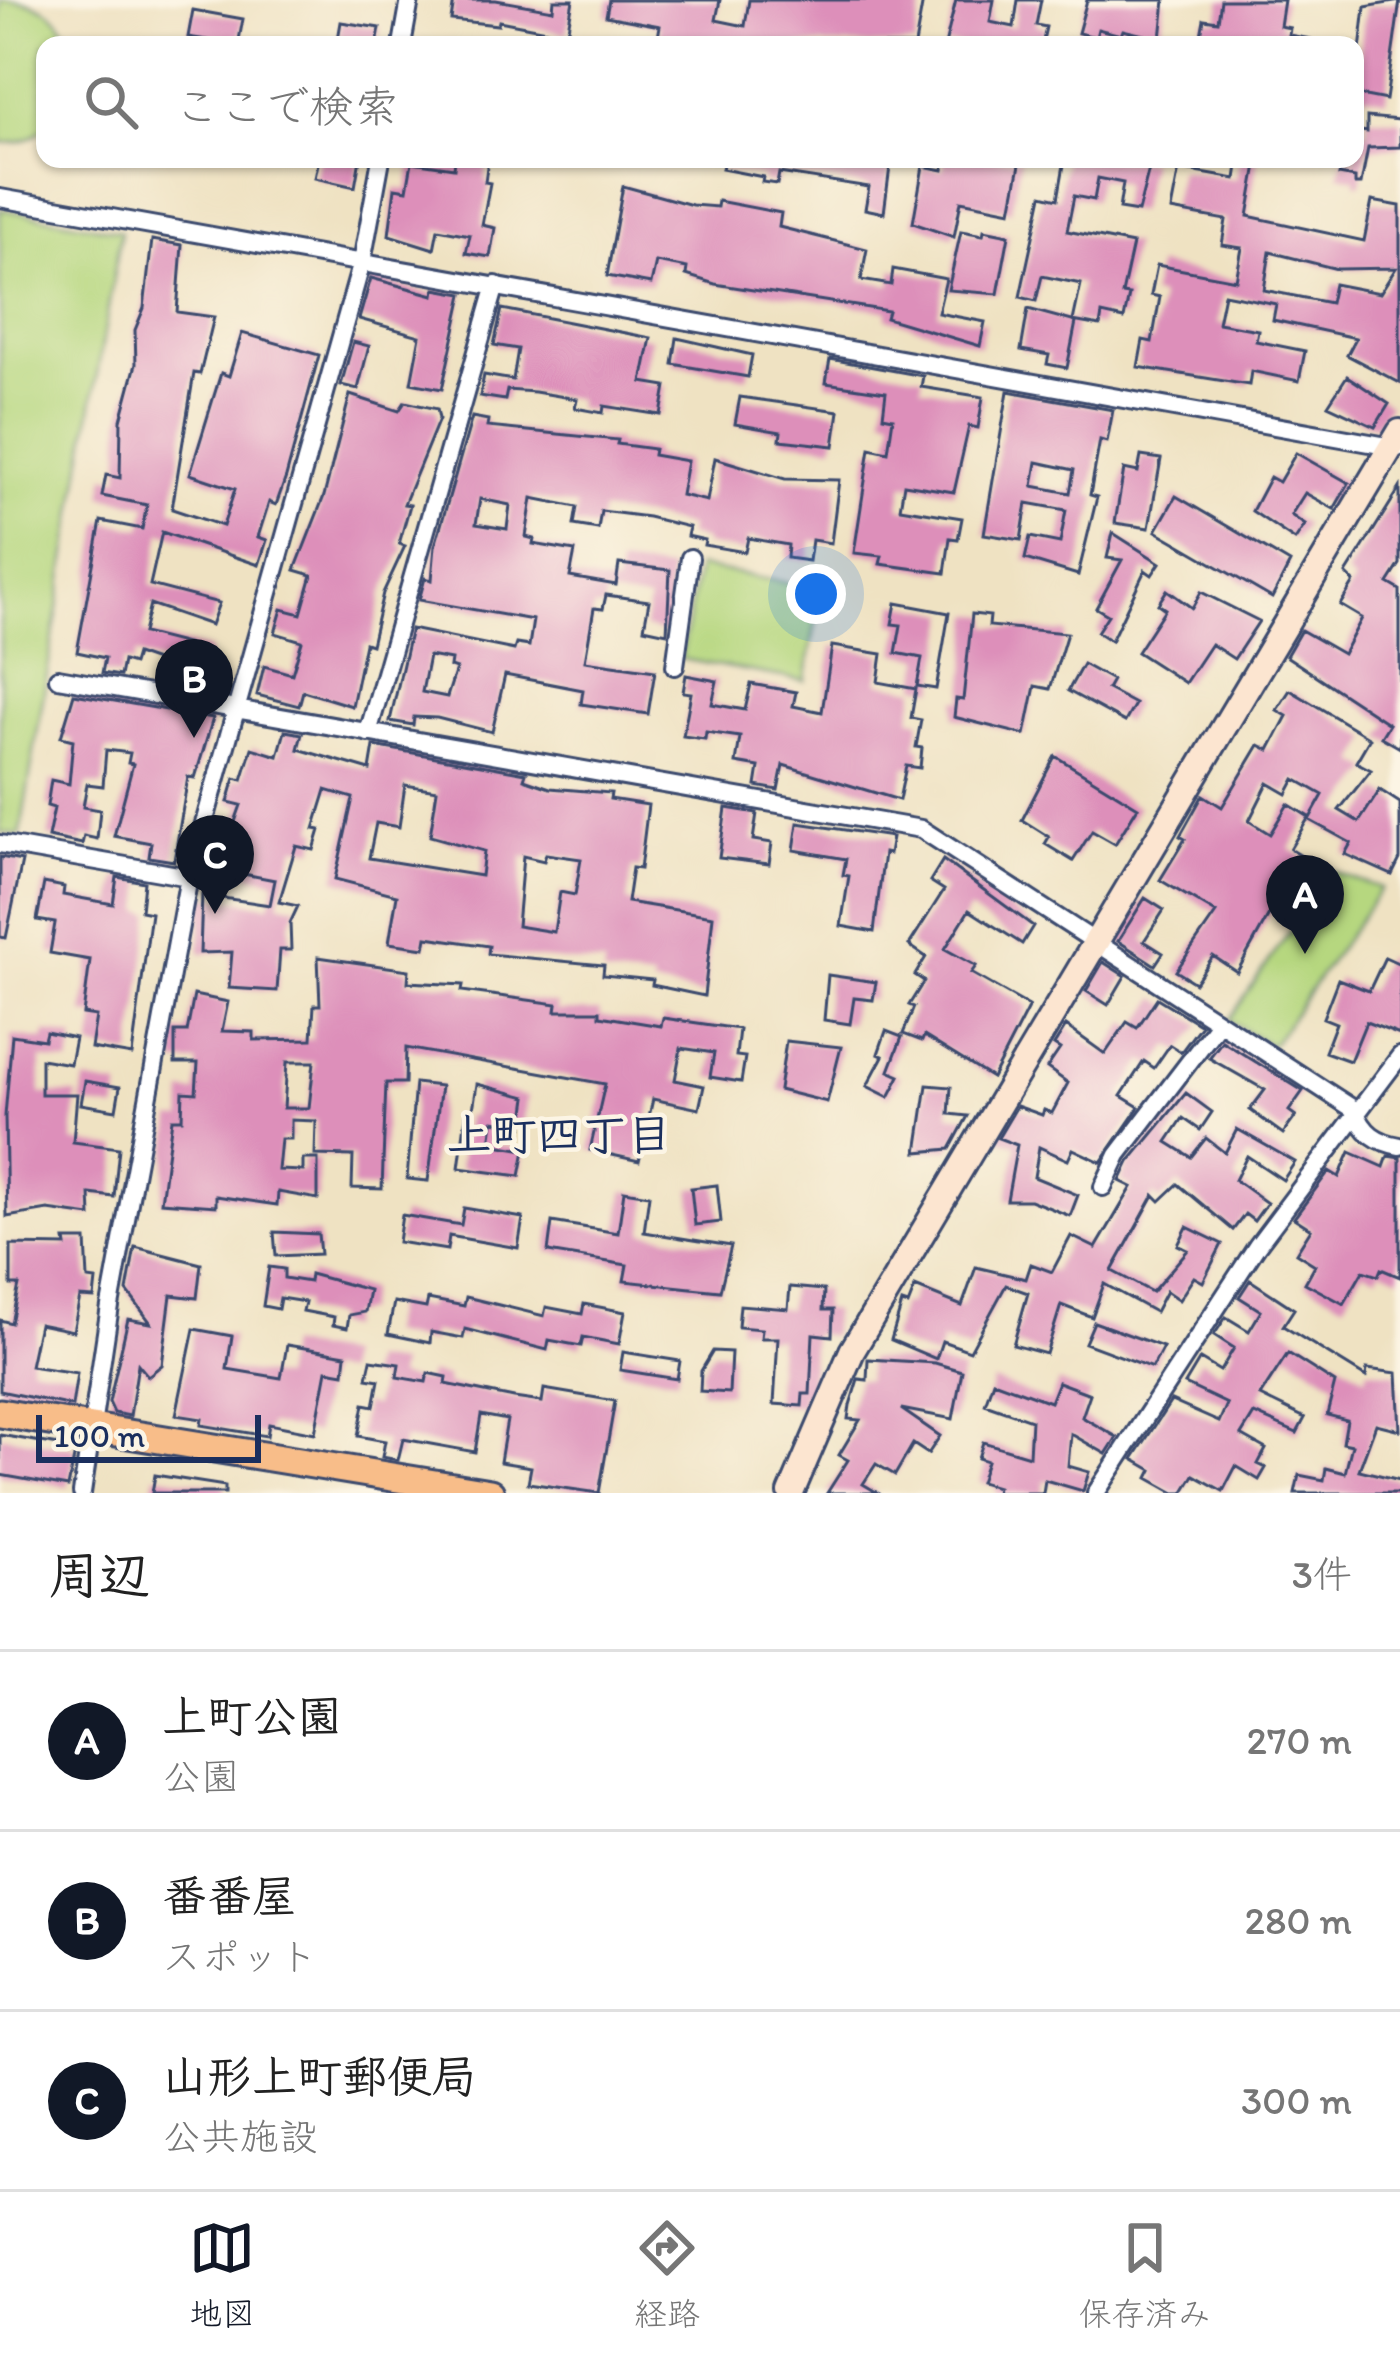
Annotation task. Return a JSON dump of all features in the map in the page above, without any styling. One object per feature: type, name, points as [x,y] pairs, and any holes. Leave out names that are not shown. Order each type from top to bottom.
[{"type":"main road","points":[[0,1413],[490,1493]]},
{"type":"street","points":[[404,36],[410,0]]},
{"type":"street","points":[[82,1493],[110,1306],[189,878],[362,262],[379,168]]},
{"type":"street","points":[[0,198],[1398,442],[852,1351],[791,1493]]},
{"type":"street","points":[[368,734],[496,285]]},
{"type":"street","points":[[675,666],[690,558]]},
{"type":"street","points":[[58,678],[921,829],[1355,1111],[1360,1126],[1381,1143],[1400,1146]]},
{"type":"street","points":[[0,844],[189,878]]},
{"type":"street","points":[[1103,1187],[1118,1155],[1220,1023]]},
{"type":"street","points":[[1096,1493],[1242,1268],[1400,1056]]},
{"type":"green space","points":[[0,0],[24,2],[53,15],[68,36],[36,36],[36,134],[13,143],[0,142]]},
{"type":"green space","points":[[0,209],[121,231],[20,836],[0,832]]},
{"type":"green space","points":[[698,567],[822,589],[805,681],[681,659]]},
{"type":"green space","points":[[1331,871],[1381,888],[1271,1046],[1229,1020]]},
{"type":"building","points":[[454,0],[496,0],[553,10],[554,0],[573,0],[567,34],[499,21],[498,25],[451,20]]},
{"type":"building","points":[[609,0],[720,0],[716,20],[745,26],[749,0],[923,0],[917,36],[658,36],[660,26],[606,16]]},
{"type":"building","points":[[956,0],[994,0],[990,22],[1014,27],[1018,0],[1041,0],[1036,25],[1046,27],[1044,36],[947,36]]},
{"type":"building","points":[[1087,0],[1165,0],[1161,36],[1098,29],[1096,36],[1078,33]]},
{"type":"building","points":[[1221,0],[1284,0],[1280,26],[1290,28],[1289,35],[1294,36],[1201,36],[1204,19],[1218,21]]},
{"type":"building","points":[[1400,1],[1386,100],[1364,96],[1365,7]]},
{"type":"building","points":[[193,10],[243,19],[240,36],[188,36]]},
{"type":"building","points":[[341,22],[380,28],[379,36],[339,36]]},
{"type":"building","points":[[1367,117],[1400,120],[1400,147],[1368,148],[1361,184],[1355,184],[1355,178],[1339,175],[1341,168],[1364,168]]},
{"type":"building","points":[[317,168],[358,168],[355,187],[315,178]]},
{"type":"building","points":[[411,168],[487,168],[485,182],[490,183],[482,225],[495,228],[490,257],[466,253],[470,235],[438,229],[434,249],[389,235],[395,188],[407,190]]},
{"type":"building","points":[[890,168],[884,213],[865,209],[869,187],[779,173],[777,184],[722,169]]},
{"type":"building","points":[[923,168],[1019,168],[1011,211],[961,201],[954,237],[913,223]]},
{"type":"building","points":[[1063,168],[1149,168],[1138,212],[1119,209],[1123,183],[1098,178],[1094,200],[1074,196],[1067,231],[1133,244],[1122,294],[1129,295],[1124,319],[1102,314],[1100,326],[1073,321],[1081,284],[1042,276],[1036,301],[1020,297],[1042,195],[1058,199]]},
{"type":"building","points":[[1238,168],[1256,168],[1248,216],[1364,241],[1372,201],[1400,206],[1400,383],[1347,355],[1356,338],[1273,320],[1276,304],[1224,294],[1218,323],[1258,330],[1256,341],[1305,351],[1299,381],[1251,371],[1249,385],[1138,367],[1143,340],[1152,342],[1160,297],[1151,295],[1157,265],[1236,280],[1242,248],[1222,245],[1226,220],[1171,210],[1179,169],[1236,179]],"holes":[[[1270,252],[1337,269],[1396,268],[1380,293],[1334,284],[1330,303],[1264,290]]]},
{"type":"building","points":[[623,186],[692,205],[717,207],[718,201],[781,213],[779,227],[867,249],[861,280],[891,285],[893,269],[946,279],[938,313],[985,322],[980,346],[886,318],[888,311],[715,284],[686,275],[687,268],[656,262],[651,284],[607,276]]},
{"type":"building","points":[[984,230],[1009,235],[998,294],[948,290],[961,231],[983,235]]},
{"type":"building","points":[[152,240],[182,245],[177,312],[214,317],[200,374],[194,373],[172,509],[223,526],[235,489],[190,474],[221,373],[229,376],[242,333],[319,355],[286,477],[276,505],[269,502],[258,537],[267,540],[259,565],[162,532],[150,585],[219,603],[211,625],[150,604],[143,633],[210,650],[202,677],[136,654],[133,664],[123,661],[120,676],[102,673],[105,658],[77,652],[101,521],[142,529],[147,505],[102,496],[106,475],[120,478],[121,420],[136,364],[135,330],[144,308]]},
{"type":"building","points":[[371,278],[434,295],[435,289],[463,294],[442,389],[411,383],[420,336],[359,319]]},
{"type":"building","points":[[502,309],[651,338],[642,382],[666,386],[661,415],[604,406],[603,413],[575,408],[577,399],[535,392],[507,390],[505,400],[480,396],[484,375],[513,380],[518,349],[494,345]]},
{"type":"building","points":[[1028,309],[1076,322],[1067,368],[1047,364],[1049,355],[1021,350]]},
{"type":"building","points":[[677,338],[752,355],[748,377],[673,364]]},
{"type":"building","points":[[353,342],[369,346],[358,389],[341,385]]},
{"type":"building","points":[[830,359],[923,376],[921,387],[983,397],[978,428],[969,426],[954,492],[904,484],[900,508],[962,518],[958,539],[950,538],[945,573],[880,564],[882,556],[854,553],[870,448],[888,452],[893,418],[883,416],[886,392],[826,383]]},
{"type":"building","points":[[1347,376],[1389,404],[1375,427],[1328,405]]},
{"type":"building","points":[[1008,391],[1113,410],[1107,442],[1100,440],[1090,495],[1097,497],[1078,575],[1025,559],[1030,537],[1060,543],[1066,510],[1027,503],[1021,540],[984,534]],"holes":[[[1037,462],[1074,470],[1070,493],[1033,486]]]},
{"type":"building","points":[[350,395],[399,411],[405,402],[437,409],[439,419],[404,504],[410,505],[399,544],[405,546],[383,593],[371,645],[365,643],[352,706],[303,691],[299,706],[257,695],[264,666],[292,674],[302,641],[275,633],[282,609],[301,614],[312,575],[295,570],[324,496]]},
{"type":"building","points":[[740,397],[839,411],[834,446],[780,440],[781,432],[735,424]]},
{"type":"building","points":[[472,417],[488,420],[487,427],[618,440],[617,444],[654,449],[653,455],[687,461],[681,495],[707,501],[715,458],[785,479],[839,480],[831,543],[812,540],[809,561],[787,558],[788,545],[748,538],[745,552],[704,545],[705,540],[687,536],[689,527],[648,517],[601,511],[598,529],[574,525],[577,507],[532,498],[526,537],[534,539],[533,544],[575,551],[570,577],[616,585],[619,564],[670,570],[667,633],[644,628],[649,601],[606,595],[603,609],[594,608],[585,661],[655,671],[648,714],[581,704],[583,690],[505,675],[492,732],[437,718],[414,717],[413,725],[390,721],[411,629],[514,650],[516,644],[529,646],[533,620],[419,600],[425,578],[432,580],[435,546]],"holes":[[[480,499],[510,505],[507,529],[476,524]],[[429,656],[451,660],[450,667],[456,669],[447,697],[422,692]]]},
{"type":"building","points":[[1296,453],[1349,483],[1334,509],[1305,493],[1291,515],[1305,525],[1295,540],[1252,511],[1270,477],[1279,482]]},
{"type":"building","points":[[1141,456],[1161,459],[1149,528],[1115,523],[1124,469],[1138,472]]},
{"type":"building","points":[[1400,488],[1400,564],[1388,583],[1400,590],[1400,748],[1381,737],[1389,724],[1286,656],[1301,630],[1343,654],[1362,618],[1340,605],[1354,582],[1346,574]]},
{"type":"building","points":[[1176,496],[1290,563],[1272,598],[1156,531]]},
{"type":"building","points":[[1113,533],[1160,563],[1152,575],[1145,570],[1111,641],[1097,632],[1108,615],[1096,608],[1122,560],[1107,558]]},
{"type":"building","points":[[1167,590],[1192,608],[1201,592],[1259,621],[1234,659],[1211,644],[1185,683],[1137,652],[1165,609],[1158,604]]},
{"type":"building","points":[[896,603],[949,613],[936,689],[917,686],[922,658],[896,653],[901,625],[892,624]]},
{"type":"building","points":[[972,614],[990,616],[989,626],[1067,633],[1050,689],[1035,686],[1025,735],[954,717],[956,699],[963,700]]},
{"type":"building","points":[[832,646],[882,654],[878,682],[916,689],[911,718],[921,720],[916,747],[922,748],[920,768],[906,766],[899,800],[783,765],[778,790],[756,786],[759,767],[736,763],[740,737],[706,732],[705,739],[683,736],[691,693],[683,692],[686,675],[717,681],[712,704],[745,710],[751,684],[796,692],[793,706],[822,712]]},
{"type":"building","points":[[1083,664],[1112,680],[1107,689],[1135,704],[1125,722],[1068,691]]},
{"type":"building","points":[[1290,690],[1370,738],[1356,762],[1371,770],[1339,810],[1359,822],[1380,790],[1400,803],[1400,859],[1392,875],[1345,854],[1351,843],[1309,820],[1323,795],[1295,779],[1287,794],[1268,783],[1249,821],[1270,834],[1288,804],[1309,817],[1290,849],[1313,863],[1298,887],[1288,881],[1237,972],[1213,956],[1195,983],[1176,971],[1216,913],[1160,880],[1185,839],[1180,836],[1203,795],[1222,807],[1259,745],[1269,750],[1287,716],[1277,710]]},
{"type":"building","points":[[74,694],[213,718],[195,778],[188,777],[174,861],[149,857],[151,843],[114,836],[133,764],[128,763],[130,753],[106,750],[103,786],[87,784],[83,807],[100,810],[97,839],[84,836],[82,844],[48,837],[54,808],[47,806],[51,780],[69,784],[73,740],[61,737]]},
{"type":"building","points":[[285,731],[302,734],[298,749],[370,770],[374,746],[526,773],[524,779],[550,788],[611,793],[610,799],[648,805],[640,869],[632,868],[627,902],[713,916],[704,996],[652,985],[653,980],[603,975],[604,965],[488,954],[489,946],[427,937],[425,948],[389,943],[397,895],[335,879],[353,798],[326,790],[314,829],[320,830],[314,850],[296,846],[279,902],[298,906],[290,923],[291,950],[280,950],[277,991],[229,988],[232,952],[200,953],[202,895],[270,905],[275,880],[212,868],[218,845],[226,847],[241,805],[228,802],[235,778],[242,780],[252,748],[278,756]],"holes":[[[405,785],[437,790],[430,836],[484,851],[481,876],[369,858],[376,823],[399,827]],[[546,854],[581,859],[575,895],[560,892],[554,932],[517,926],[523,856],[544,861]]]},
{"type":"building","points":[[1055,756],[1138,807],[1115,844],[1092,831],[1073,861],[1045,844],[1049,837],[1022,820]]},
{"type":"building","points":[[726,808],[757,813],[753,840],[772,843],[769,864],[719,858]]},
{"type":"building","points":[[798,823],[892,837],[889,854],[884,853],[874,932],[841,926],[849,876],[843,875],[846,859],[794,850]]},
{"type":"building","points":[[0,857],[22,861],[6,938],[0,937]]},
{"type":"building","points":[[943,860],[1033,926],[1022,944],[969,910],[945,949],[976,966],[971,973],[1029,1006],[992,1078],[924,1036],[922,1041],[903,1034],[914,1007],[909,1005],[924,981],[915,975],[926,957],[909,945],[944,890],[930,881]]},
{"type":"building","points":[[117,877],[144,882],[141,911],[151,913],[132,1055],[91,1048],[96,1016],[83,1014],[90,960],[50,953],[55,923],[37,920],[44,883],[64,887],[63,895],[113,904]]},
{"type":"building","points":[[1145,898],[1164,910],[1144,941],[1163,953],[1155,965],[1118,941]]},
{"type":"building","points":[[318,957],[409,970],[408,982],[463,985],[462,991],[557,1004],[556,1011],[600,1011],[600,1016],[661,1026],[663,1018],[739,1029],[736,1056],[745,1057],[741,1082],[710,1077],[714,1053],[681,1048],[675,1080],[704,1086],[699,1109],[653,1099],[639,1161],[590,1150],[605,1084],[406,1048],[405,1083],[386,1083],[382,1189],[352,1188],[353,1156],[315,1155],[316,1121],[291,1120],[291,1139],[281,1139],[278,1170],[303,1171],[303,1159],[318,1159],[318,1199],[278,1192],[277,1205],[216,1196],[216,1206],[161,1202],[172,1119],[182,1119],[183,1092],[196,1093],[198,1063],[175,1063],[175,1032],[187,1032],[194,995],[228,1002],[222,1031],[254,1032],[254,1040],[312,1039],[314,1005],[320,1005]],"holes":[[[287,1062],[314,1062],[309,1108],[284,1108]]]},
{"type":"building","points":[[1385,957],[1400,964],[1400,1035],[1366,1022],[1350,1061],[1325,1052],[1336,1023],[1323,1018],[1338,979],[1369,991]]},
{"type":"building","points":[[1103,962],[1125,976],[1108,1005],[1086,991]]},
{"type":"building","points":[[828,975],[876,982],[873,1000],[854,998],[850,1024],[824,1020]]},
{"type":"building","points":[[1157,998],[1201,1025],[1181,1052],[1170,1045],[1154,1068],[1144,1061],[1121,1096],[1139,1107],[1101,1162],[1073,1149],[1068,1160],[1039,1147],[1034,1177],[1078,1195],[1070,1216],[1030,1200],[1007,1200],[1017,1145],[998,1138],[1017,1106],[1042,1115],[1044,1110],[1052,1113],[1068,1083],[1047,1068],[1060,1049],[1054,1045],[1066,1026],[1105,1054],[1127,1022],[1137,1028]]},
{"type":"building","points":[[886,1031],[902,1037],[889,1071],[900,1076],[889,1097],[867,1086],[883,1056],[878,1054]]},
{"type":"building","points":[[46,1032],[75,1038],[70,1064],[41,1059],[41,1094],[77,1094],[73,1142],[119,1148],[114,1197],[90,1194],[91,1216],[48,1210],[7,1217],[5,1116],[12,1035],[44,1040]]},
{"type":"building","points":[[786,1041],[841,1047],[827,1102],[779,1090]]},
{"type":"building","points":[[1222,1041],[1303,1091],[1289,1111],[1296,1116],[1283,1134],[1250,1110],[1265,1090],[1209,1058]]},
{"type":"building","points":[[85,1081],[120,1087],[116,1110],[81,1104]]},
{"type":"building","points":[[415,1083],[441,1086],[428,1181],[407,1179]]},
{"type":"building","points":[[477,1084],[527,1097],[523,1126],[493,1121],[490,1144],[525,1150],[520,1176],[459,1168],[466,1115],[472,1116]]},
{"type":"building","points":[[927,1085],[951,1087],[949,1114],[968,1116],[950,1149],[917,1152]]},
{"type":"building","points":[[1186,1093],[1212,1112],[1200,1130],[1183,1118],[1167,1142],[1191,1157],[1206,1138],[1225,1153],[1237,1129],[1295,1162],[1283,1180],[1247,1156],[1235,1180],[1267,1203],[1254,1221],[1245,1214],[1233,1230],[1178,1184],[1160,1201],[1154,1195],[1112,1271],[1152,1292],[1188,1250],[1178,1245],[1187,1227],[1222,1244],[1203,1282],[1194,1277],[1179,1300],[1166,1291],[1155,1312],[1104,1284],[1092,1317],[1061,1305],[1046,1354],[1013,1345],[1028,1293],[1006,1285],[970,1351],[942,1341],[936,1359],[891,1340],[902,1303],[908,1305],[915,1287],[962,1306],[976,1267],[1026,1279],[1031,1264],[1052,1272],[1071,1236],[1096,1248],[1132,1187],[1120,1181],[1129,1162]]},
{"type":"building","points":[[1350,1152],[1384,1167],[1388,1156],[1400,1158],[1400,1277],[1381,1269],[1378,1276],[1363,1271],[1344,1304],[1305,1283],[1315,1265],[1296,1253],[1311,1229],[1294,1218],[1329,1171],[1339,1177]]},
{"type":"building","points":[[717,1185],[721,1222],[695,1225],[691,1188]]},
{"type":"building","points":[[624,1191],[649,1195],[644,1232],[731,1246],[720,1291],[624,1281],[627,1265],[548,1252],[552,1222],[618,1233]]},
{"type":"building","points":[[464,1208],[523,1218],[518,1248],[449,1236],[447,1250],[398,1242],[402,1215],[461,1225]]},
{"type":"building","points":[[274,1232],[318,1234],[320,1254],[276,1256]]},
{"type":"building","points":[[65,1240],[86,1240],[88,1279],[96,1280],[94,1298],[80,1297],[73,1331],[39,1324],[30,1366],[77,1373],[72,1406],[0,1391],[0,1320],[11,1323],[19,1285],[11,1285],[11,1245],[66,1246]]},
{"type":"building","points":[[135,1247],[201,1264],[197,1298],[171,1295],[162,1365],[148,1376],[138,1364],[130,1416],[114,1413],[109,1402],[128,1319],[151,1323],[127,1291]]},
{"type":"building","points":[[269,1267],[284,1269],[284,1278],[309,1282],[310,1274],[369,1290],[365,1312],[349,1315],[347,1328],[333,1325],[334,1317],[303,1311],[305,1302],[280,1298],[278,1309],[263,1306]]},
{"type":"building","points":[[1250,1280],[1294,1309],[1283,1326],[1366,1377],[1367,1369],[1397,1373],[1400,1430],[1376,1424],[1359,1470],[1400,1480],[1400,1493],[1295,1493],[1299,1475],[1324,1480],[1326,1468],[1345,1473],[1352,1445],[1343,1443],[1347,1420],[1327,1415],[1335,1383],[1288,1353],[1260,1396],[1305,1418],[1297,1433],[1254,1414],[1241,1435],[1266,1449],[1258,1464],[1266,1468],[1259,1480],[1236,1466],[1223,1491],[1194,1475],[1183,1493],[1175,1493],[1148,1478],[1152,1470],[1133,1459],[1171,1401],[1219,1422],[1227,1404],[1185,1384],[1200,1359],[1220,1371],[1234,1348],[1214,1335],[1226,1317],[1249,1331],[1261,1311],[1239,1297]]},
{"type":"building","points":[[790,1287],[824,1290],[823,1310],[833,1310],[832,1336],[813,1334],[810,1394],[803,1394],[802,1406],[774,1404],[778,1338],[761,1338],[762,1329],[738,1327],[740,1305],[788,1309]]},
{"type":"building","points":[[466,1297],[544,1316],[546,1307],[582,1314],[584,1304],[625,1312],[619,1344],[583,1337],[581,1346],[549,1340],[547,1350],[465,1329],[463,1338],[431,1332],[430,1343],[388,1334],[394,1302],[426,1308],[428,1299],[464,1306]]},
{"type":"building","points":[[1094,1322],[1163,1347],[1152,1368],[1085,1343]]},
{"type":"building","points":[[194,1329],[232,1336],[227,1369],[281,1378],[287,1345],[346,1355],[344,1373],[327,1370],[315,1433],[269,1424],[267,1436],[201,1425],[202,1419],[176,1415]]},
{"type":"building","points":[[713,1351],[731,1352],[729,1393],[700,1391],[701,1371]]},
{"type":"building","points":[[623,1352],[680,1361],[677,1379],[620,1370]]},
{"type":"building","points":[[868,1359],[935,1363],[962,1371],[953,1419],[901,1409],[940,1436],[928,1454],[913,1444],[895,1475],[876,1464],[863,1484],[878,1493],[827,1493],[848,1460],[839,1455],[860,1420],[848,1419],[858,1379],[867,1380]]},
{"type":"building","points":[[371,1360],[399,1364],[397,1377],[426,1382],[428,1373],[447,1377],[446,1384],[514,1398],[542,1402],[544,1389],[615,1401],[599,1493],[528,1483],[531,1467],[500,1462],[507,1420],[481,1415],[475,1452],[403,1439],[398,1460],[382,1457],[385,1441],[358,1436],[364,1404],[374,1406],[379,1380],[367,1378]]},
{"type":"building","points":[[993,1381],[1050,1402],[1058,1382],[1090,1394],[1082,1417],[1117,1437],[1106,1454],[1071,1434],[1068,1466],[1089,1472],[1083,1491],[1045,1480],[1043,1493],[996,1493],[997,1487],[980,1482],[987,1461],[978,1458],[983,1442],[1029,1456],[1031,1420],[985,1404]]},
{"type":"building","points":[[0,1435],[76,1448],[68,1487],[0,1475]]},
{"type":"building","points":[[155,1475],[225,1486],[225,1493],[152,1493]]},
{"type":"place","name":"番番屋","points":[[194,738]]},
{"type":"place","name":"山形上町郵便局","points":[[215,914]]},
{"type":"place","name":"上町公園","points":[[1305,954]]},
{"type":"district","name":"上町四丁目","points":[[559,1134]]}]
